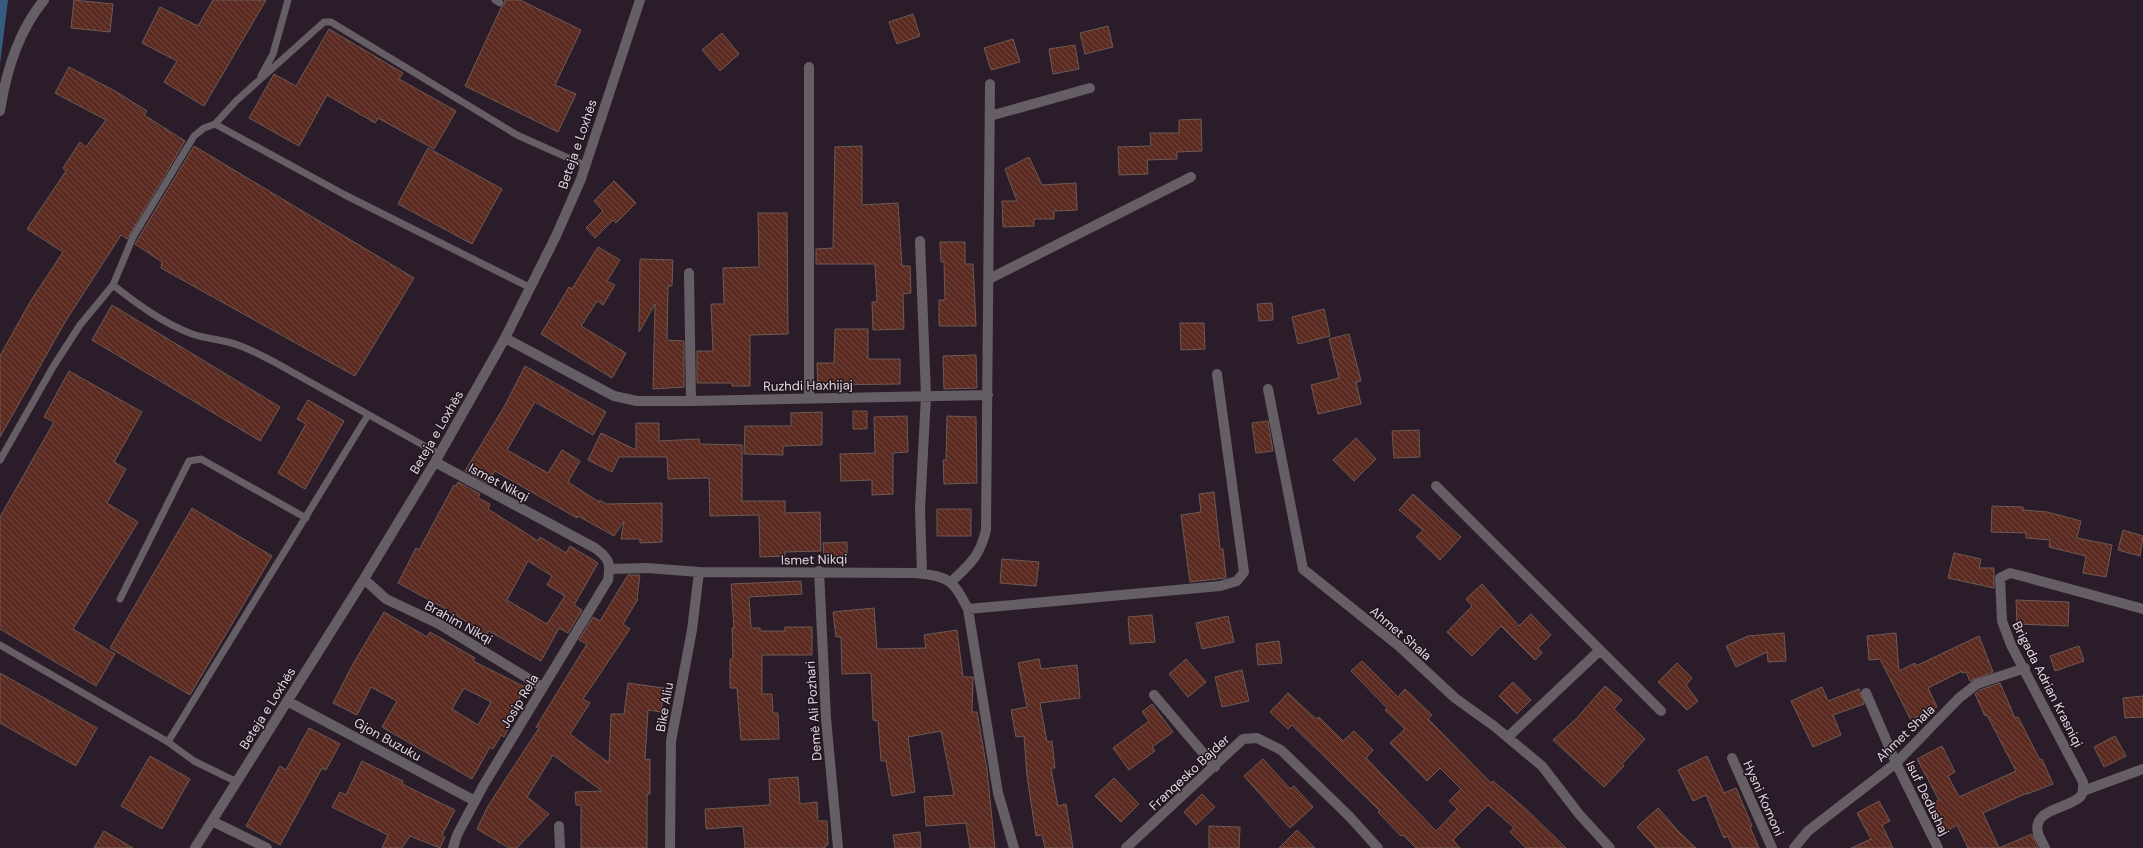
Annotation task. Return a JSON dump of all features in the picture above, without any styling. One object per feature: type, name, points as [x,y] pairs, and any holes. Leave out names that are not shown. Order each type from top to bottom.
[{"type":"street","points":[[0,111],[9,70],[32,14],[44,0]]},
{"type":"street","name":"Beteja e Loxhës","points":[[195,848],[364,579],[437,458],[505,338],[556,236],[581,179],[584,165],[640,0]]},
{"type":"street","points":[[809,67],[809,398]]},
{"type":"street","points":[[990,84],[986,530],[982,547],[975,560],[951,582],[956,587],[968,609],[998,793],[1014,848]]},
{"type":"street","points":[[990,116],[1090,88]]},
{"type":"street","points":[[989,279],[1191,177]]},
{"type":"street","points":[[920,241],[926,396],[920,510],[922,574]]},
{"type":"street","points":[[689,273],[691,401]]},
{"type":"street","name":"Ruzhdi Haxhijaj","points":[[505,338],[614,396],[637,401],[988,395]]},
{"type":"street","points":[[968,609],[1220,586],[1237,581],[1244,572],[1217,374]]},
{"type":"street","name":"Ahmet Shala","points":[[1268,389],[1303,569],[1399,646],[1455,698],[1508,737],[1542,766],[1579,814],[1610,848]]},
{"type":"street","name":"Ismet Nikqi","points":[[437,458],[595,548],[607,557],[610,570],[647,568],[699,572],[819,571],[922,574],[938,576],[951,582]]},
{"type":"street","points":[[1436,486],[1599,651],[1661,711]]},
{"type":"street","name":"Josip Rela","points":[[453,848],[457,836],[475,801],[542,687],[608,580],[610,570]]},
{"type":"street","name":"Demë Ali Pozhari","points":[[819,571],[826,718],[838,848]]},
{"type":"street","name":"Bike Aliu","points":[[670,848],[671,741],[692,630],[699,572]]},
{"type":"street","name":"Brigada Adrian Krasniqi","points":[[2083,791],[2083,782],[2078,770],[2025,668],[2011,645],[2002,621],[2000,578],[2010,573],[2143,608]]},
{"type":"street","name":"Brahim Nikqi","points":[[364,579],[386,599],[439,624],[542,687]]},
{"type":"street","points":[[1508,737],[1599,651]]},
{"type":"street","name":"Ahmet Shala","points":[[1794,848],[1808,831],[1896,762],[1959,698],[1977,684],[2025,668]]},
{"type":"street","name":"Isuf Dedushaj","points":[[1866,693],[1896,762],[1938,848]]},
{"type":"street","points":[[1154,695],[1215,767]]},
{"type":"street","name":"Gjon Buzuku","points":[[287,700],[475,801]]},
{"type":"street","name":"Franqesko Bajder","points":[[1126,848],[1215,767],[1243,739],[1257,738],[1281,750],[1349,816],[1378,848]]},
{"type":"street","name":"Hysni Komoni","points":[[1732,758],[1772,848]]},
{"type":"street","points":[[2045,848],[2038,834],[2040,819],[2044,814],[2080,797],[2083,791],[2143,769]]},
{"type":"street","points":[[212,821],[267,848]]},
{"type":"street","points":[[559,826],[560,848]]},
{"type":"lane","points":[[257,81],[273,54],[288,0]]},
{"type":"lane","points":[[0,460],[53,367],[80,326],[113,285],[133,237],[194,136],[204,128],[215,124],[257,81],[324,22],[331,22],[517,135],[584,165]]},
{"type":"lane","points":[[215,124],[345,195],[531,288]]},
{"type":"lane","points":[[113,285],[158,317],[190,333],[205,339],[228,342],[252,351],[368,415],[437,458]]},
{"type":"lane","points":[[168,742],[368,415]]},
{"type":"lane","points":[[120,599],[189,461],[201,459],[306,518]]},
{"type":"lane","points":[[0,645],[168,742],[194,761],[237,782]]},
{"type":"water","points":[[0,0],[8,0],[0,64]]},
{"type":"building","points":[[74,0],[113,4],[110,32],[71,28]]},
{"type":"building","points":[[213,0],[266,0],[204,106],[164,82],[177,61],[142,43],[160,7],[198,26]]},
{"type":"building","points":[[505,0],[520,0],[581,30],[555,85],[576,94],[558,132],[465,86],[501,8],[504,5]]},
{"type":"building","points":[[913,14],[920,36],[897,44],[889,22]]},
{"type":"building","points":[[1108,26],[1113,47],[1085,54],[1080,33]]},
{"type":"building","points":[[329,29],[403,73],[399,79],[456,111],[434,149],[378,118],[375,123],[327,95],[299,146],[249,118],[274,74],[296,86]]},
{"type":"building","points":[[722,33],[739,54],[720,71],[702,50]]},
{"type":"building","points":[[1013,39],[1020,62],[991,70],[984,48]]},
{"type":"building","points":[[1075,45],[1079,69],[1053,74],[1049,49]]},
{"type":"building","points":[[69,67],[115,91],[147,111],[144,115],[185,141],[127,239],[121,235],[65,322],[0,437],[0,356],[30,302],[63,252],[27,229],[66,171],[63,168],[80,142],[86,147],[106,120],[55,93]]},
{"type":"building","points":[[1201,119],[1202,151],[1177,152],[1177,159],[1147,160],[1148,174],[1119,175],[1118,147],[1151,146],[1150,133],[1179,133],[1179,120]]},
{"type":"building","points":[[194,146],[414,278],[355,376],[161,268],[162,262],[135,244]]},
{"type":"building","points":[[862,146],[862,205],[898,203],[902,266],[910,266],[911,293],[903,294],[904,329],[873,330],[872,302],[877,302],[875,264],[816,264],[816,249],[833,248],[835,147]]},
{"type":"building","points":[[428,148],[502,189],[472,244],[398,204]]},
{"type":"building","points":[[1029,157],[1042,185],[1076,183],[1077,210],[1054,211],[1054,219],[1034,219],[1034,226],[1003,227],[1002,201],[1017,201],[1005,169]]},
{"type":"building","points":[[614,181],[636,203],[616,223],[613,220],[595,238],[586,228],[603,211],[594,201]]},
{"type":"building","points":[[758,213],[787,213],[788,334],[750,335],[750,386],[732,386],[732,383],[697,383],[697,351],[713,351],[711,304],[724,304],[723,268],[759,267]]},
{"type":"building","points":[[940,242],[965,242],[965,264],[973,264],[976,326],[939,326],[939,300],[945,300],[944,262],[941,262]]},
{"type":"building","points":[[598,247],[620,260],[607,281],[615,285],[603,305],[597,301],[581,326],[626,353],[612,378],[541,334],[569,287],[572,289]]},
{"type":"building","points":[[640,259],[673,260],[672,286],[668,286],[667,340],[684,341],[684,387],[653,389],[655,304],[639,332]]},
{"type":"building","points":[[1272,303],[1273,320],[1259,321],[1257,304]]},
{"type":"building","points":[[112,305],[280,407],[260,441],[92,340]]},
{"type":"building","points":[[1324,309],[1330,336],[1298,344],[1292,317]]},
{"type":"building","points":[[1180,323],[1204,323],[1205,349],[1181,350]]},
{"type":"building","points":[[835,329],[868,329],[868,359],[900,359],[900,384],[818,385],[817,363],[834,363]]},
{"type":"building","points":[[1349,334],[1361,381],[1356,382],[1361,404],[1318,414],[1311,385],[1339,378],[1329,339]]},
{"type":"building","points":[[976,355],[977,388],[944,389],[943,356]]},
{"type":"building","points":[[525,366],[606,412],[593,435],[535,402],[507,450],[548,473],[562,450],[580,461],[568,482],[599,502],[600,500],[606,504],[662,503],[662,542],[640,543],[640,539],[621,539],[624,521],[614,536],[578,516],[577,518],[495,471],[487,483],[465,471],[504,407]]},
{"type":"building","points":[[69,371],[142,412],[114,462],[126,469],[107,503],[138,522],[73,629],[115,654],[96,686],[0,629],[0,517],[54,422],[44,417]]},
{"type":"building","points":[[308,400],[344,421],[305,489],[278,473],[306,424],[297,419]]},
{"type":"building","points":[[853,411],[867,411],[867,429],[853,429]]},
{"type":"building","points":[[822,412],[822,445],[783,446],[783,455],[744,454],[745,426],[791,426],[791,413]]},
{"type":"building","points":[[907,416],[908,452],[893,453],[893,494],[872,495],[872,480],[841,481],[840,454],[875,453],[874,417]]},
{"type":"building","points":[[947,416],[976,417],[977,483],[944,484],[943,460],[946,460]]},
{"type":"building","points":[[1268,421],[1273,451],[1256,453],[1252,423]]},
{"type":"building","points":[[636,423],[659,423],[659,441],[699,439],[700,444],[742,445],[742,501],[785,501],[785,513],[820,512],[821,551],[785,552],[785,556],[760,557],[759,515],[710,516],[709,478],[668,479],[667,457],[619,457],[612,472],[588,460],[601,433],[636,450]]},
{"type":"building","points":[[1419,430],[1420,457],[1394,458],[1392,431]]},
{"type":"building","points":[[1356,438],[1376,459],[1354,481],[1333,460]]},
{"type":"building","points":[[458,482],[480,494],[478,498],[490,504],[488,509],[538,541],[540,537],[566,553],[570,546],[598,563],[574,605],[582,610],[568,633],[559,628],[541,661],[489,631],[487,634],[398,583],[416,548],[419,550],[454,485],[456,486]],"holes":[[[528,561],[552,576],[547,585],[565,596],[547,624],[507,600]]]},
{"type":"building","points":[[1214,492],[1220,549],[1223,549],[1226,578],[1190,582],[1181,515],[1201,512],[1199,494]]},
{"type":"building","points":[[1413,494],[1461,537],[1440,560],[1416,537],[1423,530],[1399,510]]},
{"type":"building","points":[[1992,506],[2023,507],[2023,510],[2047,512],[2081,521],[2077,538],[2112,545],[2106,577],[2083,573],[2086,556],[2049,547],[2050,540],[2026,538],[2026,533],[1991,532]]},
{"type":"building","points":[[192,508],[272,556],[190,695],[110,648]]},
{"type":"building","points":[[937,509],[971,509],[971,536],[937,536]]},
{"type":"building","points":[[2123,530],[2143,536],[2140,556],[2118,550]]},
{"type":"building","points":[[847,542],[847,556],[824,556],[823,543]]},
{"type":"building","points":[[1954,553],[1981,559],[1979,568],[1994,568],[1994,588],[1948,578]]},
{"type":"building","points":[[1002,559],[1039,562],[1036,586],[1000,583]]},
{"type":"building","points":[[628,575],[640,575],[638,599],[623,624],[630,629],[583,699],[590,703],[570,734],[609,763],[611,714],[624,714],[628,683],[664,688],[661,712],[648,710],[645,760],[650,759],[650,794],[647,794],[647,848],[581,848],[581,805],[576,805],[575,792],[602,791],[553,755],[527,797],[549,814],[517,848],[509,848],[477,829],[488,806],[539,728],[536,727],[587,644],[579,640],[593,617],[600,621]]},
{"type":"building","points":[[801,581],[802,594],[749,597],[751,628],[760,628],[760,631],[785,631],[785,627],[812,627],[812,655],[762,655],[762,694],[772,694],[773,713],[778,713],[779,739],[741,740],[737,688],[730,688],[730,659],[733,659],[732,628],[734,628],[731,584]]},
{"type":"building","points":[[1482,584],[1519,626],[1531,614],[1551,635],[1538,648],[1542,653],[1535,660],[1501,626],[1472,656],[1447,632],[1472,606],[1466,599]]},
{"type":"building","points":[[2016,600],[2069,602],[2068,626],[2017,624]]},
{"type":"building","points":[[874,608],[877,649],[926,648],[924,635],[957,630],[963,677],[973,677],[972,712],[977,712],[987,770],[995,848],[970,848],[966,823],[926,826],[924,797],[954,795],[941,731],[908,737],[915,792],[892,796],[886,761],[881,761],[878,721],[873,720],[871,673],[842,674],[841,637],[836,637],[833,612]]},
{"type":"building","points":[[384,612],[427,637],[430,632],[475,658],[473,661],[525,687],[510,716],[514,718],[504,737],[501,735],[493,749],[490,747],[472,779],[382,727],[397,701],[371,687],[357,715],[333,703],[353,664]],"holes":[[[464,688],[491,702],[478,725],[452,709]]]},
{"type":"building","points":[[1152,615],[1155,642],[1130,644],[1128,617]]},
{"type":"building","points":[[1228,616],[1234,642],[1202,649],[1196,623]]},
{"type":"building","points":[[1784,633],[1786,661],[1768,662],[1767,652],[1736,667],[1726,646],[1748,636]]},
{"type":"building","points":[[1896,633],[1899,671],[1915,663],[1916,666],[1979,636],[1993,672],[1970,681],[1966,672],[1962,673],[1962,671],[1928,688],[1937,707],[1911,720],[1880,659],[1869,660],[1867,636]]},
{"type":"building","points":[[1279,641],[1282,663],[1258,665],[1256,644]]},
{"type":"building","points":[[2079,646],[2084,661],[2055,671],[2050,656]]},
{"type":"building","points":[[1039,659],[1041,669],[1077,665],[1080,698],[1040,703],[1047,742],[1052,741],[1055,768],[1051,768],[1058,806],[1066,804],[1073,848],[1045,848],[1042,835],[1036,836],[1027,776],[1024,736],[1016,737],[1011,710],[1027,707],[1018,663]]},
{"type":"building","points":[[1186,659],[1206,682],[1188,697],[1169,674]]},
{"type":"building","points":[[1362,661],[1398,697],[1405,689],[1432,715],[1428,719],[1491,783],[1493,781],[1526,809],[1566,848],[1526,848],[1510,832],[1514,828],[1488,805],[1453,840],[1460,848],[1416,848],[1403,835],[1401,836],[1378,812],[1380,811],[1292,725],[1288,729],[1270,712],[1288,693],[1316,719],[1319,717],[1343,741],[1354,731],[1373,750],[1366,758],[1436,831],[1457,809],[1449,801],[1461,789],[1440,768],[1427,781],[1390,743],[1405,729],[1385,710],[1387,708],[1351,671]]},
{"type":"building","points":[[1677,663],[1692,678],[1686,685],[1698,701],[1687,710],[1658,682]]},
{"type":"building","points":[[1242,670],[1249,701],[1222,707],[1215,677]]},
{"type":"building","points":[[0,673],[97,728],[76,766],[0,723]]},
{"type":"building","points":[[1513,682],[1531,700],[1517,714],[1499,696]]},
{"type":"building","points":[[2000,683],[2015,718],[2018,717],[2040,760],[2042,759],[2053,784],[2027,793],[1983,813],[1999,848],[1968,848],[1957,825],[1941,834],[1927,806],[1939,800],[1917,759],[1942,746],[1955,772],[1948,776],[1959,797],[2016,771],[1987,715],[1985,716],[1975,694],[1980,690]]},
{"type":"building","points":[[1605,686],[1622,700],[1614,709],[1645,739],[1622,764],[1624,766],[1604,787],[1553,740],[1577,718]]},
{"type":"building","points":[[1822,687],[1828,701],[1859,689],[1864,704],[1833,715],[1841,735],[1813,747],[1791,701]]},
{"type":"building","points":[[2143,696],[2143,717],[2125,718],[2123,698]]},
{"type":"building","points":[[1152,704],[1173,732],[1152,747],[1155,751],[1129,770],[1113,748],[1149,721],[1142,712]]},
{"type":"building","points":[[309,728],[340,744],[326,770],[322,768],[280,845],[246,826],[280,766],[286,770]]},
{"type":"building","points":[[2115,736],[2126,756],[2104,767],[2094,747]]},
{"type":"building","points":[[150,756],[190,779],[162,829],[121,806]]},
{"type":"building","points":[[1707,756],[1724,793],[1736,788],[1752,826],[1750,827],[1759,848],[1733,848],[1728,836],[1724,838],[1706,795],[1693,801],[1678,770]]},
{"type":"building","points":[[1263,759],[1290,789],[1294,786],[1313,807],[1290,828],[1244,776]]},
{"type":"building","points":[[362,761],[403,781],[402,784],[455,810],[442,835],[445,837],[440,848],[410,836],[402,848],[382,848],[388,835],[332,807],[340,792],[346,795]]},
{"type":"building","points":[[798,777],[800,804],[817,802],[818,821],[827,821],[828,845],[825,845],[825,848],[745,848],[743,826],[706,829],[705,809],[770,805],[769,779]]},
{"type":"building","points":[[1114,778],[1139,804],[1121,822],[1095,796]]},
{"type":"building","points":[[1202,794],[1215,807],[1196,825],[1184,812]]},
{"type":"building","points":[[1879,801],[1890,821],[1882,825],[1893,848],[1851,848],[1871,839],[1857,813]]},
{"type":"building","points":[[1658,808],[1680,833],[1696,848],[1656,848],[1637,827]]},
{"type":"building","points":[[1209,826],[1240,827],[1239,848],[1209,848]]},
{"type":"building","points":[[1297,830],[1315,848],[1279,848]]},
{"type":"building","points":[[104,831],[133,848],[94,848]]},
{"type":"building","points":[[920,832],[921,848],[895,848],[893,835]]},
{"type":"building","points":[[2032,834],[2038,848],[1999,848]]}]
